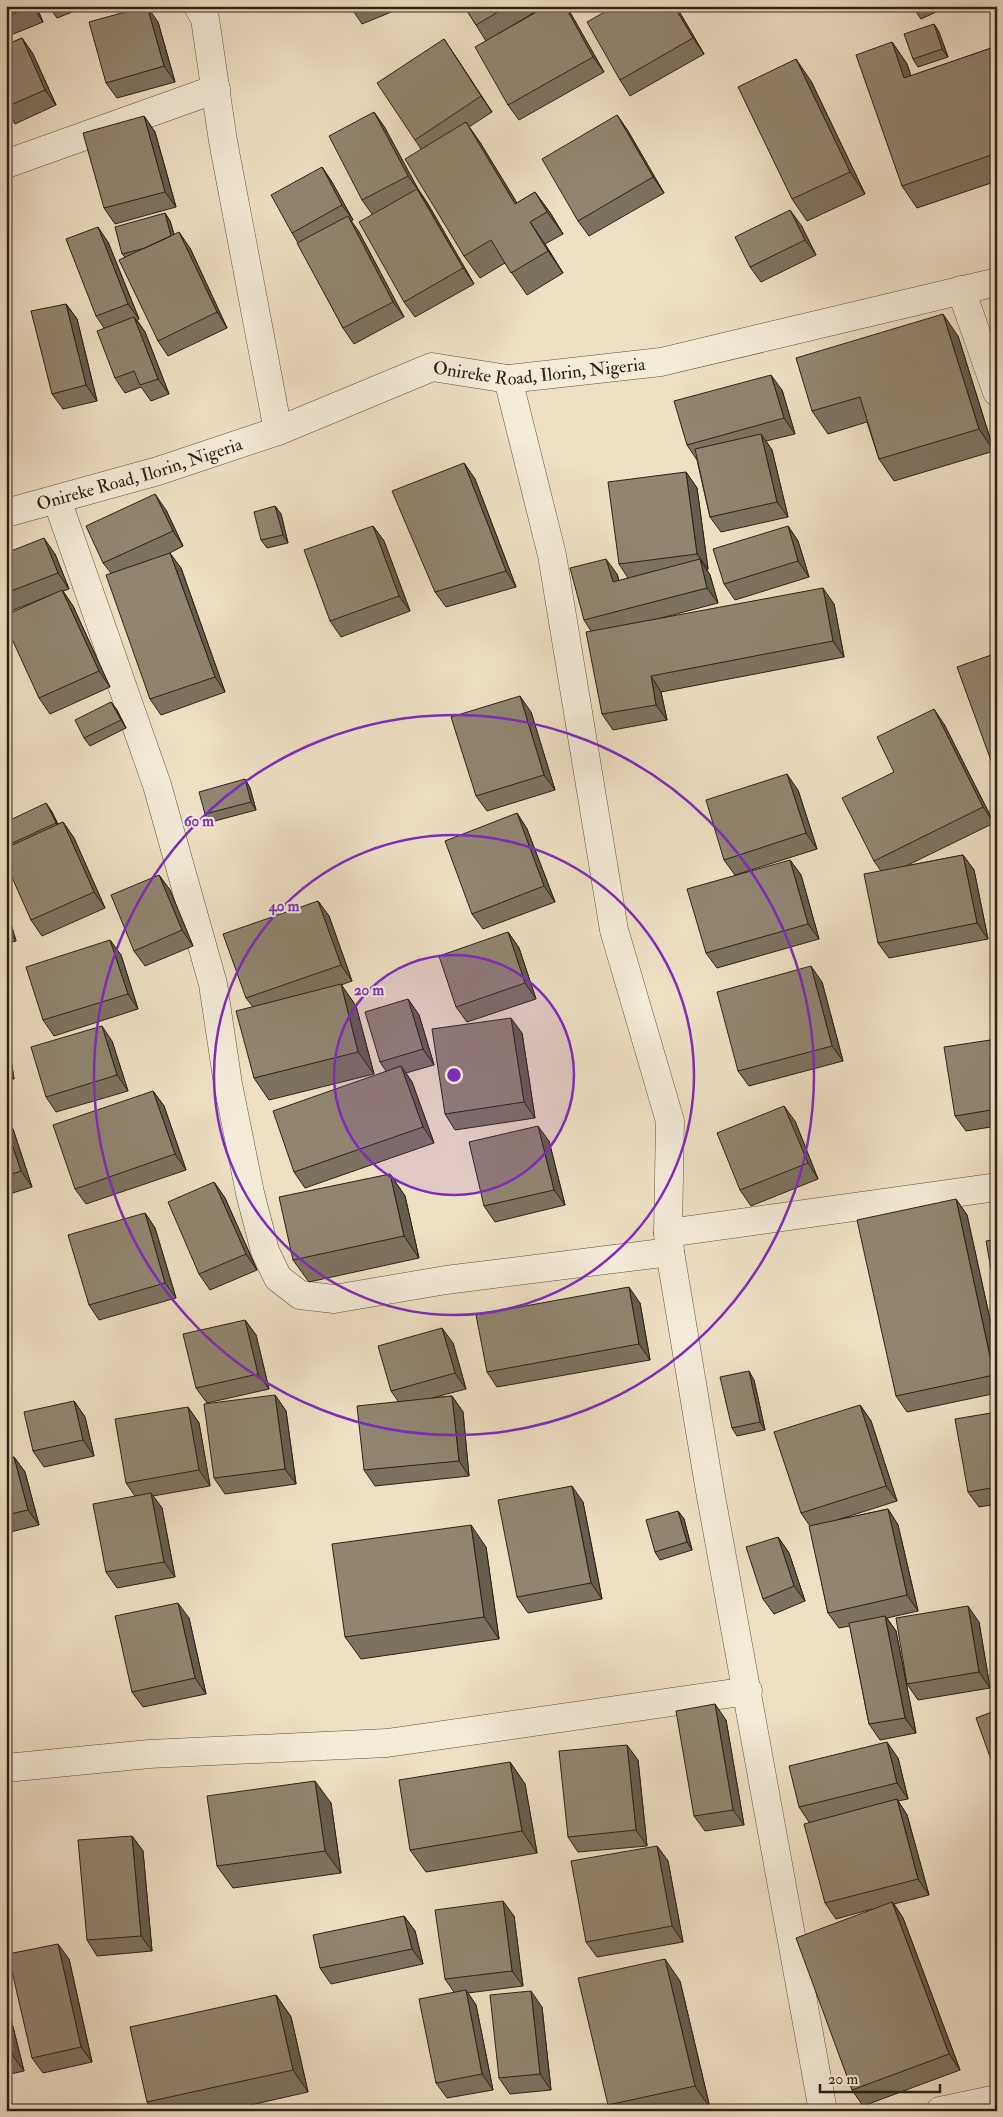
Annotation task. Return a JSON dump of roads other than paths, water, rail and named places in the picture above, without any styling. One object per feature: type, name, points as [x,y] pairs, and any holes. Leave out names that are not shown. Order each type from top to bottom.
[{"type":"street","points":[[198,6],[206,19],[223,141],[278,431]]},
{"type":"street","points":[[6,164],[216,89]]},
{"type":"street","name":"Onireke Road, Ilorin, Nigeria","points":[[6,513],[158,471],[278,431],[432,366],[508,380],[661,362],[997,282]]},
{"type":"street","points":[[961,290],[997,392]]},
{"type":"street","points":[[508,380],[552,554],[614,930],[670,1121],[669,1243],[710,1491],[748,1691],[823,2111]]},
{"type":"street","points":[[56,500],[160,794],[213,984],[228,1084],[250,1193],[265,1250],[278,1278],[300,1295],[334,1299],[997,1187]]},
{"type":"street","points":[[6,1768],[149,1754],[387,1743],[748,1691]]},
{"type":"street","points":[[940,2111],[997,2099]]}]
